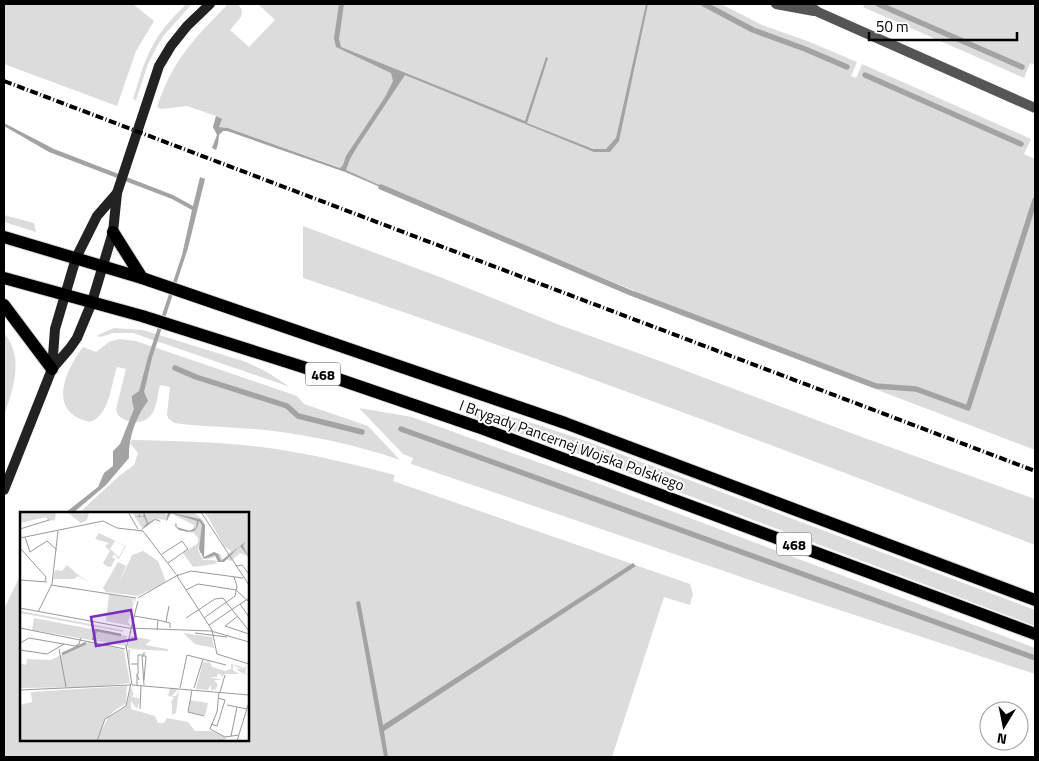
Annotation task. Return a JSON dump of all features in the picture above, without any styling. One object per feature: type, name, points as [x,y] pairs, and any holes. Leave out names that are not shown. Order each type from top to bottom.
[{"type":"main road","points":[[4,490],[52,370],[77,338],[92,302],[112,232],[117,192],[159,66],[171,46],[187,26],[210,4]]},
{"type":"main road","points":[[52,370],[55,329],[76,258],[97,216],[117,192]]},
{"type":"main road","points":[[112,232],[142,278]]},
{"type":"main road","name":"I Brygady Pancernej Wojska Polskiego","points":[[4,237],[142,278],[565,423],[1035,600]]},
{"type":"main road","name":"I Brygady Pancernej Wojska Polskiego","points":[[4,278],[142,316],[303,367],[478,427],[1035,634]]},
{"type":"main road","points":[[4,305],[52,370]]},
{"type":"street","points":[[776,4],[818,12]]},
{"type":"street","points":[[807,4],[818,12],[1035,108]]},
{"type":"shaded area","points":[[4,4],[133,4],[154,21],[136,51],[117,106],[4,64]]},
{"type":"shaded area","points":[[186,4],[192,4],[164,35],[148,64],[136,100],[133,99],[155,41]]},
{"type":"shaded area","points":[[228,4],[238,4],[242,10],[241,17],[230,30],[249,47],[275,20],[258,4],[721,4],[762,25],[810,42],[857,62],[851,76],[856,78],[862,64],[1031,139],[1024,154],[1035,159],[1035,450],[675,313],[643,298],[633,290],[419,203],[336,166],[228,128],[219,127],[219,117],[187,106],[161,109],[157,107],[170,76],[186,51]]},
{"type":"shaded area","points":[[339,4],[344,4],[339,39],[341,47],[525,121],[546,57],[548,58],[527,123],[593,149],[606,149],[616,138],[646,4],[648,4],[619,141],[610,152],[594,152],[405,75],[357,147],[346,170],[387,190],[345,172],[227,131],[223,131],[219,135],[216,150],[212,148],[217,135],[213,127],[216,116],[222,119],[219,127],[228,128],[340,168],[343,165],[346,156],[385,97],[393,81],[391,73],[336,47],[334,38]]},
{"type":"shaded area","points":[[865,4],[1035,4],[1035,65],[1030,63],[1024,78],[863,7]]},
{"type":"shaded area","points":[[4,123],[54,149],[173,195],[193,206],[200,177],[205,179],[188,248],[152,358],[144,392],[148,401],[134,428],[129,458],[106,485],[74,512],[66,512],[98,487],[104,473],[113,466],[113,451],[120,444],[134,409],[132,396],[139,391],[148,357],[182,255],[192,210],[172,199],[49,152],[4,126]]},
{"type":"shaded area","points":[[4,215],[34,223],[36,232],[4,222]]},
{"type":"shaded area","points":[[303,226],[440,277],[557,324],[1035,499],[1035,545],[579,374],[303,278]]},
{"type":"shaded area","points":[[114,328],[143,330],[246,362],[267,372],[290,387],[133,333],[113,333],[101,337],[96,336]]},
{"type":"shaded area","points":[[4,333],[14,353],[16,363],[11,395],[4,416]]},
{"type":"shaded area","points":[[119,339],[136,341],[297,396],[304,404],[368,426],[400,460],[350,445],[299,435],[265,430],[174,423],[168,418],[167,414],[170,387],[160,385],[152,414],[143,421],[131,422],[118,415],[116,409],[126,369],[117,367],[109,398],[102,413],[90,422],[77,417],[68,410],[64,401],[63,390],[70,368],[83,347],[96,352],[109,342]]},
{"type":"shaded area","points":[[359,408],[412,417],[605,486],[1035,648],[1035,674],[797,596],[411,464],[413,458],[403,454]]},
{"type":"shaded area","points":[[478,409],[520,419],[583,440],[1035,610],[1035,626],[578,454],[475,418]]},
{"type":"shaded area","points":[[132,440],[183,441],[269,448],[301,453],[395,475],[393,481],[690,584],[693,594],[690,605],[664,597],[612,757],[4,757],[4,609],[20,576],[20,741],[249,741],[249,512],[80,512],[119,476],[134,465],[138,453],[130,443]]},
{"type":"shaded area","points":[[633,563],[636,566],[384,731],[388,757],[384,757],[356,602],[360,601],[383,725]]},
{"type":"waterway","points":[[704,4],[753,30],[847,67]]},
{"type":"waterway","points":[[878,4],[1022,67]]},
{"type":"waterway","points":[[865,75],[1021,144]]},
{"type":"waterway","points":[[381,187],[631,293],[876,386],[916,389],[968,408],[1035,200]]},
{"type":"waterway","points":[[175,368],[196,377],[287,406],[298,416],[362,432]]},
{"type":"waterway","points":[[401,429],[1035,658]]},
{"type":"railway","points":[[4,81],[1035,471]]}]
